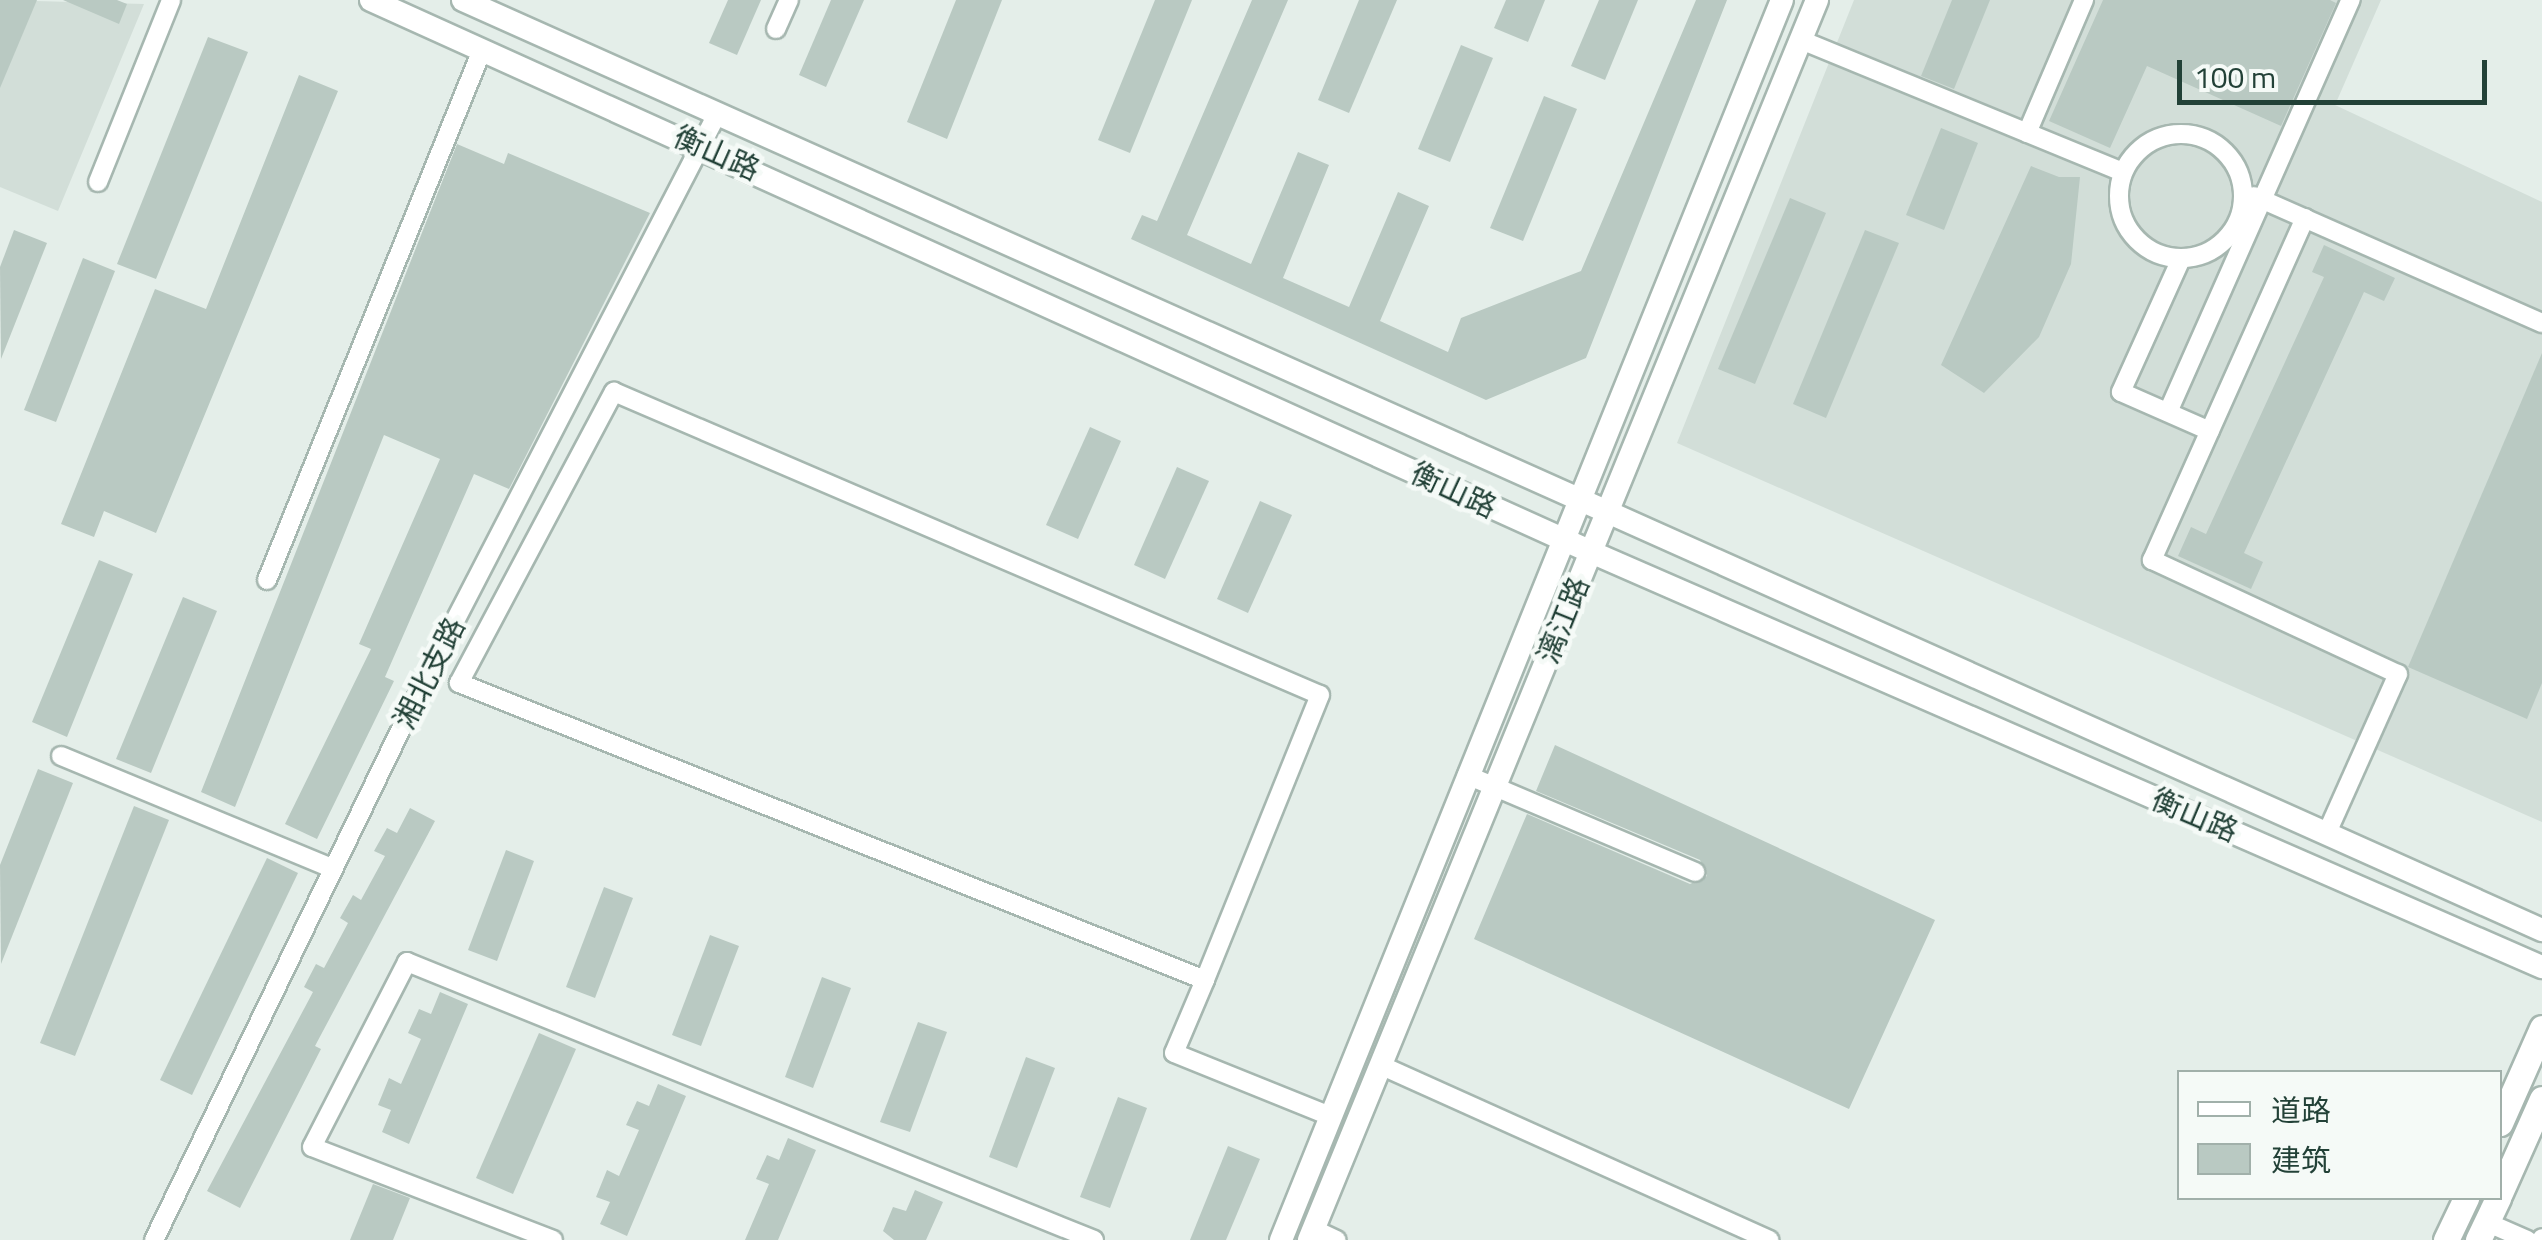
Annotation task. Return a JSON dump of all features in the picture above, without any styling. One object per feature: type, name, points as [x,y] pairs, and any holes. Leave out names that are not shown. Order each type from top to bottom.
[{"type":"main road","points":[[2502,1118],[2542,1028]]},
{"type":"main road","points":[[2502,1186],[2542,1099]]},
{"type":"main road","points":[[2446,1240],[2465,1200]]},
{"type":"main road","points":[[2482,1231],[2496,1200]]},
{"type":"street","points":[[98,182],[171,0]]},
{"type":"street","name":"衡山路","points":[[371,0],[702,146],[1590,552],[2542,967]]},
{"type":"street","name":"衡山路","points":[[464,0],[2542,930]]},
{"type":"street","points":[[776,29],[789,0]]},
{"type":"street","name":"漓江路","points":[[1281,1240],[1782,0]]},
{"type":"street","name":"漓江路","points":[[1311,1235],[1817,0]]},
{"type":"street","points":[[2027,132],[2084,0]]},
{"type":"street","points":[[2168,412],[2351,0]]},
{"type":"street","points":[[1801,40],[2123,172]]},
{"type":"street","points":[[267,580],[482,50]]},
{"type":"street","name":"湘北支路","points":[[154,1240],[331,868],[717,114]]},
{"type":"street","points":[[2191,133],[2228,153],[2244,191],[2233,231],[2202,255],[2181,259],[2143,246],[2129,231],[2118,192],[2123,172],[2150,140],[2191,133]]},
{"type":"street","points":[[2244,191],[2542,324]]},
{"type":"street","points":[[2304,218],[2152,560],[2398,674],[2327,833]]},
{"type":"street","points":[[2181,259],[2122,392],[2210,431]]},
{"type":"street","points":[[1204,980],[460,683],[614,392],[1320,695],[1174,1054],[1330,1116]]},
{"type":"street","points":[[60,756],[331,868]]},
{"type":"street","points":[[1467,775],[1695,872]]},
{"type":"street","points":[[552,1240],[312,1147],[407,962],[1094,1240]]},
{"type":"street","points":[[1380,1065],[1769,1240]]},
{"type":"street","points":[[2482,1231],[2527,1240]]},
{"type":"street","points":[[1311,1235],[1337,1240]]},
{"type":"shaded area","points":[[0,0],[144,4],[58,211],[0,187]]},
{"type":"shaded area","points":[[1854,0],[2381,0],[2335,105],[2542,202],[2542,822],[1677,443]]},
{"type":"building","points":[[0,0],[37,0],[0,88]]},
{"type":"building","points":[[63,0],[117,0],[127,4],[119,24]]},
{"type":"building","points":[[728,0],[761,0],[737,55],[709,43]]},
{"type":"building","points":[[831,0],[864,0],[826,87],[799,75]]},
{"type":"building","points":[[956,0],[1002,0],[947,139],[907,122]]},
{"type":"building","points":[[1155,0],[1192,0],[1130,153],[1098,140]]},
{"type":"building","points":[[1252,0],[1288,0],[1187,235],[1251,264],[1298,152],[1329,165],[1283,278],[1349,307],[1398,192],[1429,206],[1380,321],[1448,352],[1461,318],[1581,271],[1696,0],[1727,0],[1586,358],[1486,400],[1131,239],[1142,215],[1157,221]]},
{"type":"building","points":[[1359,0],[1397,0],[1349,113],[1318,100]]},
{"type":"building","points":[[1506,0],[1545,0],[1528,42],[1494,28]]},
{"type":"building","points":[[1599,0],[1638,0],[1605,80],[1571,66]]},
{"type":"building","points":[[1952,0],[1990,0],[1954,89],[1921,76]]},
{"type":"building","points":[[2103,0],[2336,3],[2281,126],[2147,66],[2110,148],[2049,121]]},
{"type":"building","points":[[208,37],[248,52],[156,279],[117,264]]},
{"type":"building","points":[[1461,45],[1493,58],[1450,162],[1418,149]]},
{"type":"building","points":[[299,75],[338,91],[156,533],[104,511],[94,537],[61,524],[155,289],[206,309]]},
{"type":"building","points":[[1544,96],[1577,109],[1523,241],[1490,228]]},
{"type":"building","points":[[1941,128],[1978,143],[1944,230],[1906,215]]},
{"type":"building","points":[[457,144],[504,164],[508,153],[650,213],[509,489],[474,474],[385,677],[394,681],[317,839],[285,824],[371,649],[359,644],[440,459],[384,435],[235,807],[201,792]]},
{"type":"building","points":[[2031,166],[2059,177],[2080,177],[2071,264],[2039,337],[1984,393],[1941,365]]},
{"type":"building","points":[[1790,198],[1826,213],[1755,384],[1718,369]]},
{"type":"building","points":[[14,230],[47,243],[1,359],[0,267]]},
{"type":"building","points":[[1865,230],[1899,243],[1826,418],[1793,404]]},
{"type":"building","points":[[2324,245],[2395,278],[2384,301],[2364,292],[2244,553],[2263,562],[2251,589],[2178,556],[2191,527],[2206,534],[2324,277],[2312,272]]},
{"type":"building","points":[[83,258],[115,271],[56,422],[24,410]]},
{"type":"building","points":[[2542,353],[2542,683],[2527,719],[2408,667]]},
{"type":"building","points":[[1090,427],[1121,441],[1078,539],[1046,525]]},
{"type":"building","points":[[1177,467],[1209,481],[1165,579],[1134,565]]},
{"type":"building","points":[[1260,501],[1292,515],[1248,613],[1217,599]]},
{"type":"building","points":[[99,560],[133,574],[67,737],[32,722]]},
{"type":"building","points":[[183,597],[217,611],[151,773],[116,759]]},
{"type":"building","points":[[1555,745],[1935,920],[1849,1109],[1474,939],[1527,814],[1690,884],[1707,876],[1700,860],[1536,791]]},
{"type":"building","points":[[38,769],[73,783],[1,964],[0,865]]},
{"type":"building","points":[[134,806],[169,820],[75,1056],[40,1043]]},
{"type":"building","points":[[410,808],[435,821],[315,1046],[321,1049],[240,1208],[207,1191],[313,992],[304,987],[316,964],[324,968],[348,923],[340,918],[353,895],[361,900],[385,856],[374,851],[387,828],[397,833]]},
{"type":"building","points":[[506,850],[534,861],[497,961],[468,950]]},
{"type":"building","points":[[267,858],[298,873],[192,1095],[160,1080]]},
{"type":"building","points":[[604,887],[633,898],[595,998],[566,987]]},
{"type":"building","points":[[710,935],[739,946],[701,1046],[672,1035]]},
{"type":"building","points":[[822,977],[851,988],[813,1088],[785,1077]]},
{"type":"building","points":[[440,992],[468,1004],[409,1144],[382,1132],[391,1110],[378,1105],[389,1078],[401,1084],[421,1039],[408,1033],[419,1009],[431,1014]]},
{"type":"building","points":[[918,1022],[947,1032],[910,1132],[880,1122]]},
{"type":"building","points":[[539,1033],[576,1049],[513,1194],[476,1178]]},
{"type":"building","points":[[1026,1057],[1055,1068],[1017,1168],[989,1157]]},
{"type":"building","points":[[658,1084],[686,1096],[627,1236],[600,1224],[610,1202],[596,1197],[607,1170],[619,1176],[639,1130],[626,1125],[637,1101],[649,1106]]},
{"type":"building","points":[[1118,1097],[1147,1108],[1110,1208],[1080,1197]]},
{"type":"building","points":[[788,1138],[816,1150],[778,1240],[745,1240],[769,1184],[756,1179],[767,1155],[779,1160]]},
{"type":"building","points":[[1228,1146],[1260,1159],[1226,1240],[1190,1240]]},
{"type":"building","points":[[373,1184],[410,1198],[393,1240],[350,1240]]},
{"type":"building","points":[[915,1190],[943,1202],[926,1240],[894,1240],[883,1231],[893,1207],[906,1211]]}]
